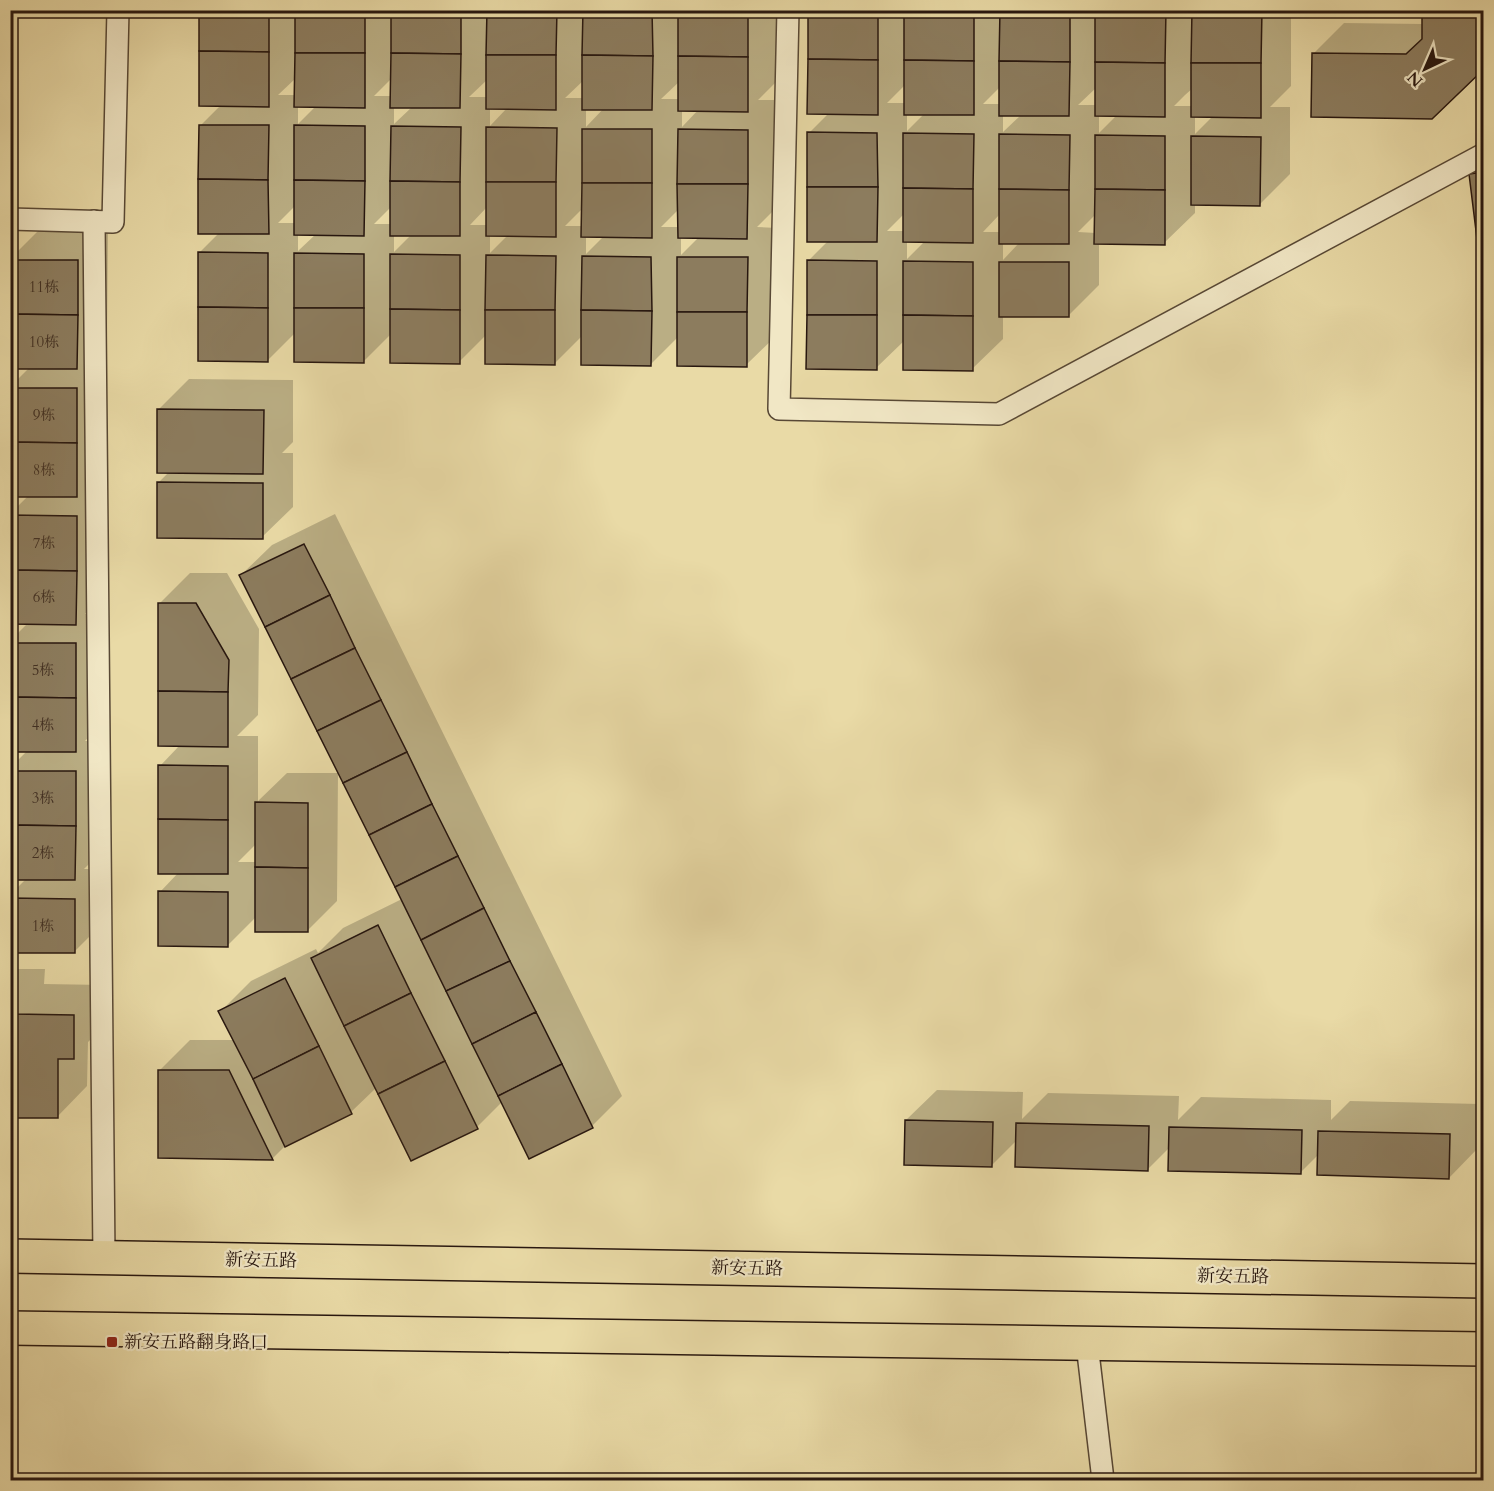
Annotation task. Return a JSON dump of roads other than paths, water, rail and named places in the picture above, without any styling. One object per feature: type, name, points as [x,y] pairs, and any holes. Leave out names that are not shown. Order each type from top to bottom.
[{"type":"main road","name":"新安五路","points":[[10,1256],[1481,1280]]},
{"type":"main road","points":[[10,1328],[1484,1349]]},
{"type":"lane","points":[[10,219],[113,222],[118,10]]},
{"type":"lane","points":[[788,10],[779,409],[999,414],[1484,154]]},
{"type":"lane","points":[[94,221],[104,1258]]},
{"type":"lane","points":[[1088,1344],[1103,1480]]},
{"type":"place","name":"新安五路翻身路口","points":[[112,1342]]}]
